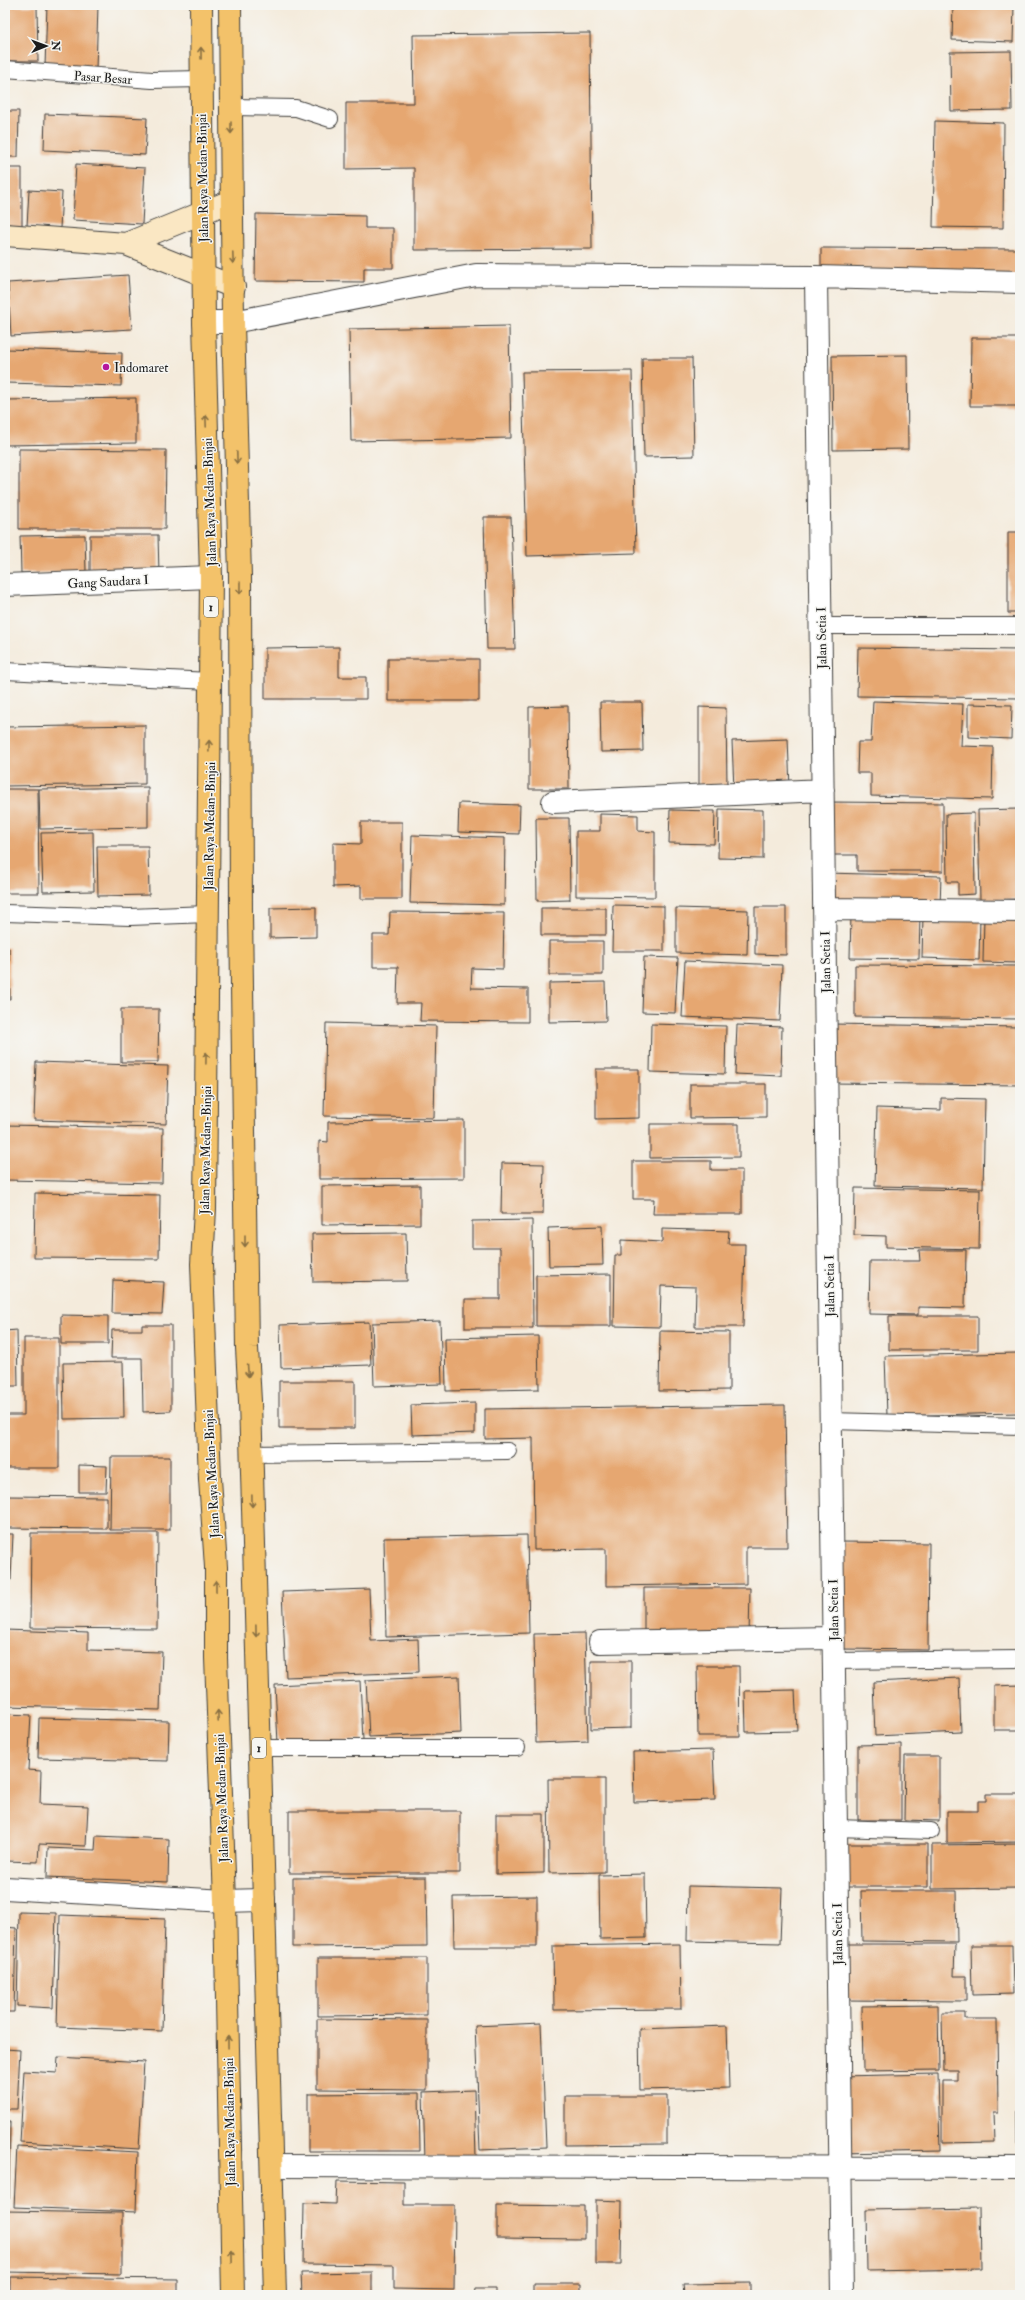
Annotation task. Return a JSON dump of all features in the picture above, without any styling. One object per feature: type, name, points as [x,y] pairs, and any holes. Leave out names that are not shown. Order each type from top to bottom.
[{"type":"highway","name":"Jalan Raya Medan-Binjai","points":[[201,5],[203,275],[211,577],[208,914],[202,1264],[210,1479],[216,1567],[216,1666],[225,1901],[232,2295]]},
{"type":"highway","name":"1","points":[[230,5],[231,201],[234,287],[233,322],[240,576],[241,905],[246,1348],[251,1454],[275,2295]]},
{"type":"street","points":[[126,244],[231,201]]},
{"type":"street","points":[[5,235],[126,244],[234,287]]},
{"type":"street","points":[[204,322],[233,322],[465,276],[816,277],[1020,282]]},
{"type":"street","name":"Jalan Setia I","points":[[816,277],[842,2295]]},
{"type":"street","name":"Gang Saudara I","points":[[5,585],[211,577]]},
{"type":"street","points":[[553,802],[823,790]]},
{"type":"street","points":[[824,908],[1020,911]]},
{"type":"street","points":[[600,1642],[833,1638]]},
{"type":"street","points":[[5,1888],[225,1901],[264,1900]]},
{"type":"street","points":[[272,2166],[1020,2168]]},
{"type":"lane","name":"Pasar Besar","points":[[5,69],[152,80],[202,79]]},
{"type":"lane","points":[[231,107],[296,108],[330,119]]},
{"type":"lane","points":[[820,626],[1020,626]]},
{"type":"lane","points":[[5,671],[210,681]]},
{"type":"lane","points":[[5,913],[130,917],[208,914]]},
{"type":"lane","points":[[830,1421],[1020,1426]]},
{"type":"lane","points":[[251,1454],[508,1451]]},
{"type":"lane","points":[[833,1661],[1020,1659]]},
{"type":"lane","points":[[259,1748],[517,1748]]},
{"type":"lane","points":[[836,1828],[931,1831]]},
{"type":"building","points":[[47,5],[98,5],[96,69],[45,67]]},
{"type":"building","points":[[953,5],[1014,5],[1013,42],[952,40]]},
{"type":"building","points":[[5,6],[37,6],[38,61],[5,61]]},
{"type":"building","points":[[590,33],[592,249],[414,250],[414,168],[346,169],[346,103],[414,103],[413,35]]},
{"type":"building","points":[[1011,51],[1012,110],[951,111],[950,52]]},
{"type":"building","points":[[5,111],[19,111],[18,157],[5,157]]},
{"type":"building","points":[[45,114],[147,118],[145,155],[44,150]]},
{"type":"building","points":[[935,121],[1004,123],[1003,228],[933,227]]},
{"type":"building","points":[[76,164],[145,168],[142,224],[73,220]]},
{"type":"building","points":[[5,168],[22,168],[22,228],[5,227]]},
{"type":"building","points":[[29,190],[62,192],[60,228],[27,226]]},
{"type":"building","points":[[256,214],[365,216],[365,228],[393,228],[393,268],[364,268],[364,282],[255,281]]},
{"type":"building","points":[[821,248],[1020,249],[1020,277],[821,275]]},
{"type":"building","points":[[128,275],[132,329],[11,336],[8,283]]},
{"type":"building","points":[[509,326],[511,438],[351,441],[349,329]]},
{"type":"building","points":[[971,338],[1020,338],[1020,406],[970,406]]},
{"type":"building","points":[[7,349],[122,353],[121,386],[6,383]]},
{"type":"building","points":[[907,355],[908,449],[833,450],[832,356]]},
{"type":"building","points":[[642,358],[692,358],[694,456],[644,457]]},
{"type":"building","points":[[632,371],[636,553],[527,556],[522,372]]},
{"type":"building","points":[[136,398],[136,443],[5,445],[5,400]]},
{"type":"building","points":[[19,449],[166,450],[165,529],[19,529]]},
{"type":"building","points":[[484,517],[511,517],[515,649],[487,649]]},
{"type":"building","points":[[1008,532],[1020,532],[1020,613],[1008,613]]},
{"type":"building","points":[[85,535],[86,572],[21,573],[20,536]]},
{"type":"building","points":[[90,535],[158,535],[159,574],[90,574]]},
{"type":"building","points":[[339,647],[339,677],[366,677],[366,699],[265,699],[265,648]]},
{"type":"building","points":[[858,648],[1020,650],[1020,698],[857,696]]},
{"type":"building","points":[[388,659],[479,659],[479,701],[388,701]]},
{"type":"building","points":[[873,701],[963,704],[961,746],[993,747],[992,799],[871,796],[871,773],[857,773],[858,742],[871,742]]},
{"type":"building","points":[[600,702],[642,702],[643,751],[601,752]]},
{"type":"building","points":[[968,704],[1012,705],[1011,739],[968,737]]},
{"type":"building","points":[[568,706],[569,789],[529,789],[529,707]]},
{"type":"building","points":[[699,707],[726,708],[727,788],[699,789]]},
{"type":"building","points":[[145,725],[145,784],[5,786],[5,727]]},
{"type":"building","points":[[788,739],[790,788],[734,790],[732,741]]},
{"type":"building","points":[[148,787],[148,827],[40,829],[39,789]]},
{"type":"building","points":[[5,789],[38,789],[39,893],[5,893]]},
{"type":"building","points":[[828,802],[943,803],[943,871],[857,871],[857,855],[828,855]]},
{"type":"building","points":[[459,803],[520,805],[519,834],[458,832]]},
{"type":"building","points":[[719,809],[763,810],[763,859],[718,858]]},
{"type":"building","points":[[1018,809],[1020,899],[980,900],[978,810]]},
{"type":"building","points":[[670,810],[715,811],[714,844],[669,843]]},
{"type":"building","points":[[974,813],[975,894],[958,895],[958,882],[947,882],[946,814]]},
{"type":"building","points":[[600,814],[638,815],[638,831],[655,832],[655,897],[576,896],[576,831],[600,831]]},
{"type":"building","points":[[536,818],[569,818],[570,900],[537,901]]},
{"type":"building","points":[[361,822],[402,822],[402,899],[361,899],[361,886],[333,887],[333,843],[361,844]]},
{"type":"building","points":[[93,832],[94,891],[43,892],[41,833]]},
{"type":"building","points":[[412,835],[505,838],[504,905],[410,903]]},
{"type":"building","points":[[97,846],[148,846],[149,895],[98,896]]},
{"type":"building","points":[[826,873],[941,876],[940,906],[825,902]]},
{"type":"building","points":[[613,905],[664,906],[664,951],[612,951]]},
{"type":"building","points":[[316,907],[316,937],[270,938],[270,908]]},
{"type":"building","points":[[755,907],[786,907],[786,955],[755,954]]},
{"type":"building","points":[[541,908],[606,908],[606,935],[541,935]]},
{"type":"building","points":[[676,908],[748,910],[747,955],[676,953]]},
{"type":"building","points":[[390,912],[504,913],[503,969],[472,968],[471,988],[528,989],[528,1022],[420,1021],[421,1003],[397,1003],[398,967],[373,967],[373,935],[389,935]]},
{"type":"building","points":[[851,914],[920,915],[919,959],[850,958]]},
{"type":"building","points":[[923,915],[980,917],[979,960],[922,958]]},
{"type":"building","points":[[984,916],[1018,917],[1017,963],[983,962]]},
{"type":"building","points":[[549,941],[603,941],[603,975],[549,975]]},
{"type":"building","points":[[5,948],[9,948],[10,999],[5,999]]},
{"type":"building","points":[[644,957],[678,958],[675,1013],[642,1012]]},
{"type":"building","points":[[685,961],[782,965],[780,1021],[682,1017]]},
{"type":"building","points":[[855,965],[1020,966],[1020,1019],[855,1017]]},
{"type":"building","points":[[605,982],[606,1021],[549,1022],[549,983]]},
{"type":"building","points":[[121,1009],[159,1009],[158,1062],[121,1062]]},
{"type":"building","points":[[326,1023],[436,1026],[434,1118],[324,1116]]},
{"type":"building","points":[[651,1024],[726,1026],[725,1074],[650,1072]]},
{"type":"building","points":[[831,1024],[1020,1027],[1020,1085],[831,1083]]},
{"type":"building","points":[[737,1025],[782,1027],[781,1076],[735,1074]]},
{"type":"building","points":[[36,1062],[168,1066],[166,1124],[34,1120]]},
{"type":"building","points":[[596,1069],[639,1069],[639,1118],[596,1119]]},
{"type":"building","points":[[690,1084],[766,1084],[766,1117],[690,1118]]},
{"type":"building","points":[[941,1098],[985,1099],[983,1188],[875,1186],[877,1108],[941,1110]]},
{"type":"building","points":[[464,1120],[464,1178],[319,1179],[319,1141],[328,1142],[328,1122]]},
{"type":"building","points":[[650,1124],[739,1124],[739,1157],[650,1158]]},
{"type":"building","points":[[5,1125],[163,1128],[162,1183],[5,1180]]},
{"type":"building","points":[[633,1161],[711,1161],[711,1170],[742,1170],[742,1214],[653,1214],[654,1199],[633,1199]]},
{"type":"building","points":[[502,1163],[544,1164],[543,1214],[501,1214]]},
{"type":"building","points":[[420,1185],[420,1224],[322,1225],[322,1186]]},
{"type":"building","points":[[855,1188],[980,1190],[979,1249],[886,1247],[886,1236],[854,1235]]},
{"type":"building","points":[[35,1193],[160,1195],[159,1259],[34,1258]]},
{"type":"building","points":[[532,1220],[533,1328],[465,1328],[465,1299],[500,1299],[500,1248],[472,1248],[472,1221]]},
{"type":"building","points":[[602,1226],[603,1265],[549,1266],[548,1228]]},
{"type":"building","points":[[662,1229],[729,1231],[728,1244],[745,1244],[743,1327],[695,1327],[696,1287],[661,1286],[660,1327],[614,1326],[615,1255],[621,1255],[621,1240],[662,1242]]},
{"type":"building","points":[[406,1233],[407,1281],[313,1282],[312,1234]]},
{"type":"building","points":[[919,1250],[966,1250],[965,1308],[918,1307],[918,1315],[869,1314],[870,1261],[920,1261]]},
{"type":"building","points":[[611,1274],[611,1326],[536,1326],[536,1275]]},
{"type":"building","points":[[113,1280],[164,1282],[162,1314],[112,1313]]},
{"type":"building","points":[[61,1315],[108,1316],[108,1344],[61,1344]]},
{"type":"building","points":[[889,1316],[978,1316],[978,1350],[889,1350]]},
{"type":"building","points":[[440,1321],[442,1384],[374,1386],[372,1323]]},
{"type":"building","points":[[369,1322],[371,1365],[281,1368],[280,1325]]},
{"type":"building","points":[[142,1325],[171,1325],[171,1411],[143,1412],[142,1358],[111,1358],[112,1330],[142,1330]]},
{"type":"building","points":[[17,1330],[18,1386],[5,1386],[5,1331]]},
{"type":"building","points":[[660,1331],[729,1332],[729,1390],[659,1391]]},
{"type":"building","points":[[538,1336],[539,1389],[446,1391],[445,1338]]},
{"type":"building","points":[[24,1338],[59,1338],[59,1468],[5,1468],[5,1415],[24,1415]]},
{"type":"building","points":[[1017,1353],[1018,1413],[887,1416],[885,1356]]},
{"type":"building","points":[[123,1362],[124,1418],[64,1419],[63,1363]]},
{"type":"building","points":[[279,1381],[355,1381],[355,1428],[279,1428]]},
{"type":"building","points":[[475,1403],[475,1433],[412,1435],[411,1405]]},
{"type":"building","points":[[785,1405],[787,1547],[746,1547],[746,1584],[606,1586],[606,1549],[534,1550],[533,1438],[485,1439],[485,1409]]},
{"type":"building","points":[[111,1457],[170,1457],[170,1530],[110,1530]]},
{"type":"building","points":[[79,1465],[107,1466],[106,1492],[79,1492]]},
{"type":"building","points":[[5,1496],[107,1497],[107,1529],[5,1528]]},
{"type":"building","points":[[31,1533],[158,1533],[157,1629],[30,1628]]},
{"type":"building","points":[[5,1534],[13,1534],[11,1580],[5,1580]]},
{"type":"building","points":[[527,1535],[529,1633],[386,1637],[384,1538]]},
{"type":"building","points":[[842,1542],[929,1543],[928,1650],[841,1649]]},
{"type":"building","points":[[644,1588],[750,1588],[749,1637],[644,1636]]},
{"type":"building","points":[[369,1589],[371,1641],[418,1639],[419,1672],[286,1677],[282,1592]]},
{"type":"building","points":[[5,1630],[88,1633],[88,1650],[162,1652],[160,1710],[5,1706]]},
{"type":"building","points":[[585,1633],[588,1741],[536,1743],[534,1634]]},
{"type":"building","points":[[591,1661],[631,1661],[631,1728],[591,1729]]},
{"type":"building","points":[[697,1666],[739,1666],[740,1736],[698,1736]]},
{"type":"building","points":[[459,1676],[461,1733],[369,1737],[366,1680]]},
{"type":"building","points":[[959,1678],[961,1732],[875,1736],[873,1682]]},
{"type":"building","points":[[360,1681],[363,1740],[278,1743],[275,1685]]},
{"type":"building","points":[[1020,1685],[1020,1730],[994,1730],[994,1686]]},
{"type":"building","points":[[795,1690],[797,1731],[746,1732],[745,1691]]},
{"type":"building","points":[[5,1714],[31,1715],[28,1770],[41,1771],[40,1804],[88,1806],[86,1846],[39,1844],[38,1862],[5,1861]]},
{"type":"building","points":[[39,1718],[169,1721],[168,1761],[38,1758]]},
{"type":"building","points":[[901,1744],[901,1820],[858,1820],[858,1745]]},
{"type":"building","points":[[713,1750],[715,1800],[634,1802],[633,1752]]},
{"type":"building","points":[[905,1756],[939,1756],[939,1821],[904,1820]]},
{"type":"building","points":[[548,1779],[605,1779],[605,1872],[549,1873]]},
{"type":"building","points":[[986,1794],[1020,1794],[1020,1842],[947,1843],[947,1811],[978,1811],[978,1801],[986,1801]]},
{"type":"building","points":[[289,1811],[460,1811],[460,1873],[289,1873]]},
{"type":"building","points":[[496,1814],[544,1814],[544,1873],[496,1874]]},
{"type":"building","points":[[96,1836],[169,1839],[168,1882],[47,1877],[48,1848],[95,1850]]},
{"type":"building","points":[[842,1844],[928,1844],[928,1887],[842,1887]]},
{"type":"building","points":[[1020,1844],[1020,1888],[932,1889],[932,1845]]},
{"type":"building","points":[[645,1874],[646,1938],[600,1939],[599,1875]]},
{"type":"building","points":[[426,1877],[427,1946],[293,1947],[293,1878]]},
{"type":"building","points":[[688,1886],[782,1888],[780,1943],[687,1941]]},
{"type":"building","points":[[861,1891],[956,1891],[957,1942],[862,1941]]},
{"type":"building","points":[[537,1896],[537,1947],[454,1947],[453,1897]]},
{"type":"building","points":[[19,1912],[56,1913],[53,2008],[17,2006]]},
{"type":"building","points":[[60,1915],[165,1919],[162,2031],[57,2027]]},
{"type":"building","points":[[5,1927],[16,1928],[14,2012],[5,2012]]},
{"type":"building","points":[[680,1944],[681,2009],[554,2010],[553,1946]]},
{"type":"building","points":[[848,1944],[955,1944],[954,1976],[966,1976],[966,2001],[843,2000]]},
{"type":"building","points":[[971,1945],[1012,1945],[1013,1994],[972,1995]]},
{"type":"building","points":[[318,1958],[427,1958],[427,2015],[318,2016]]},
{"type":"building","points":[[938,2005],[939,2070],[863,2071],[862,2006]]},
{"type":"building","points":[[942,2013],[965,2013],[965,2019],[997,2019],[998,2113],[993,2113],[994,2142],[942,2143],[942,2081],[958,2081],[958,2070],[943,2070]]},
{"type":"building","points":[[317,2019],[427,2020],[427,2090],[317,2089]]},
{"type":"building","points":[[541,2023],[546,2147],[480,2150],[475,2026]]},
{"type":"building","points":[[727,2026],[729,2088],[640,2090],[639,2029]]},
{"type":"building","points":[[5,2049],[20,2050],[17,2109],[5,2109]]},
{"type":"building","points":[[1017,2056],[1020,2056],[1020,2146],[1018,2146]]},
{"type":"building","points":[[58,2057],[144,2062],[139,2149],[20,2142],[24,2071],[57,2073]]},
{"type":"building","points":[[938,2074],[940,2151],[840,2153],[839,2076]]},
{"type":"building","points":[[474,2090],[476,2157],[425,2159],[423,2092]]},
{"type":"building","points":[[419,2093],[420,2151],[308,2151],[308,2094]]},
{"type":"building","points":[[565,2096],[667,2096],[667,2144],[565,2145]]},
{"type":"building","points":[[5,2122],[10,2122],[9,2199],[5,2199]]},
{"type":"building","points":[[17,2146],[138,2152],[136,2212],[14,2207]]},
{"type":"building","points":[[337,2181],[404,2182],[404,2205],[455,2205],[454,2290],[394,2289],[394,2265],[303,2264],[304,2203],[336,2204]]},
{"type":"building","points":[[596,2200],[622,2201],[621,2264],[596,2264]]},
{"type":"building","points":[[497,2205],[584,2206],[584,2239],[497,2238]]},
{"type":"building","points":[[980,2208],[981,2269],[867,2271],[866,2210]]},
{"type":"building","points":[[5,2211],[122,2213],[122,2274],[5,2272]]},
{"type":"building","points":[[372,2272],[372,2295],[302,2295],[301,2273]]},
{"type":"building","points":[[10,2277],[178,2279],[178,2295],[10,2295]]},
{"type":"building","points":[[750,2283],[750,2295],[684,2295],[683,2284]]},
{"type":"building","points":[[533,2284],[581,2284],[581,2295],[533,2295]]},
{"type":"building","points":[[476,2288],[495,2288],[495,2295],[475,2295]]},
{"type":"place","name":"Indomaret","points":[[106,367]]}]
